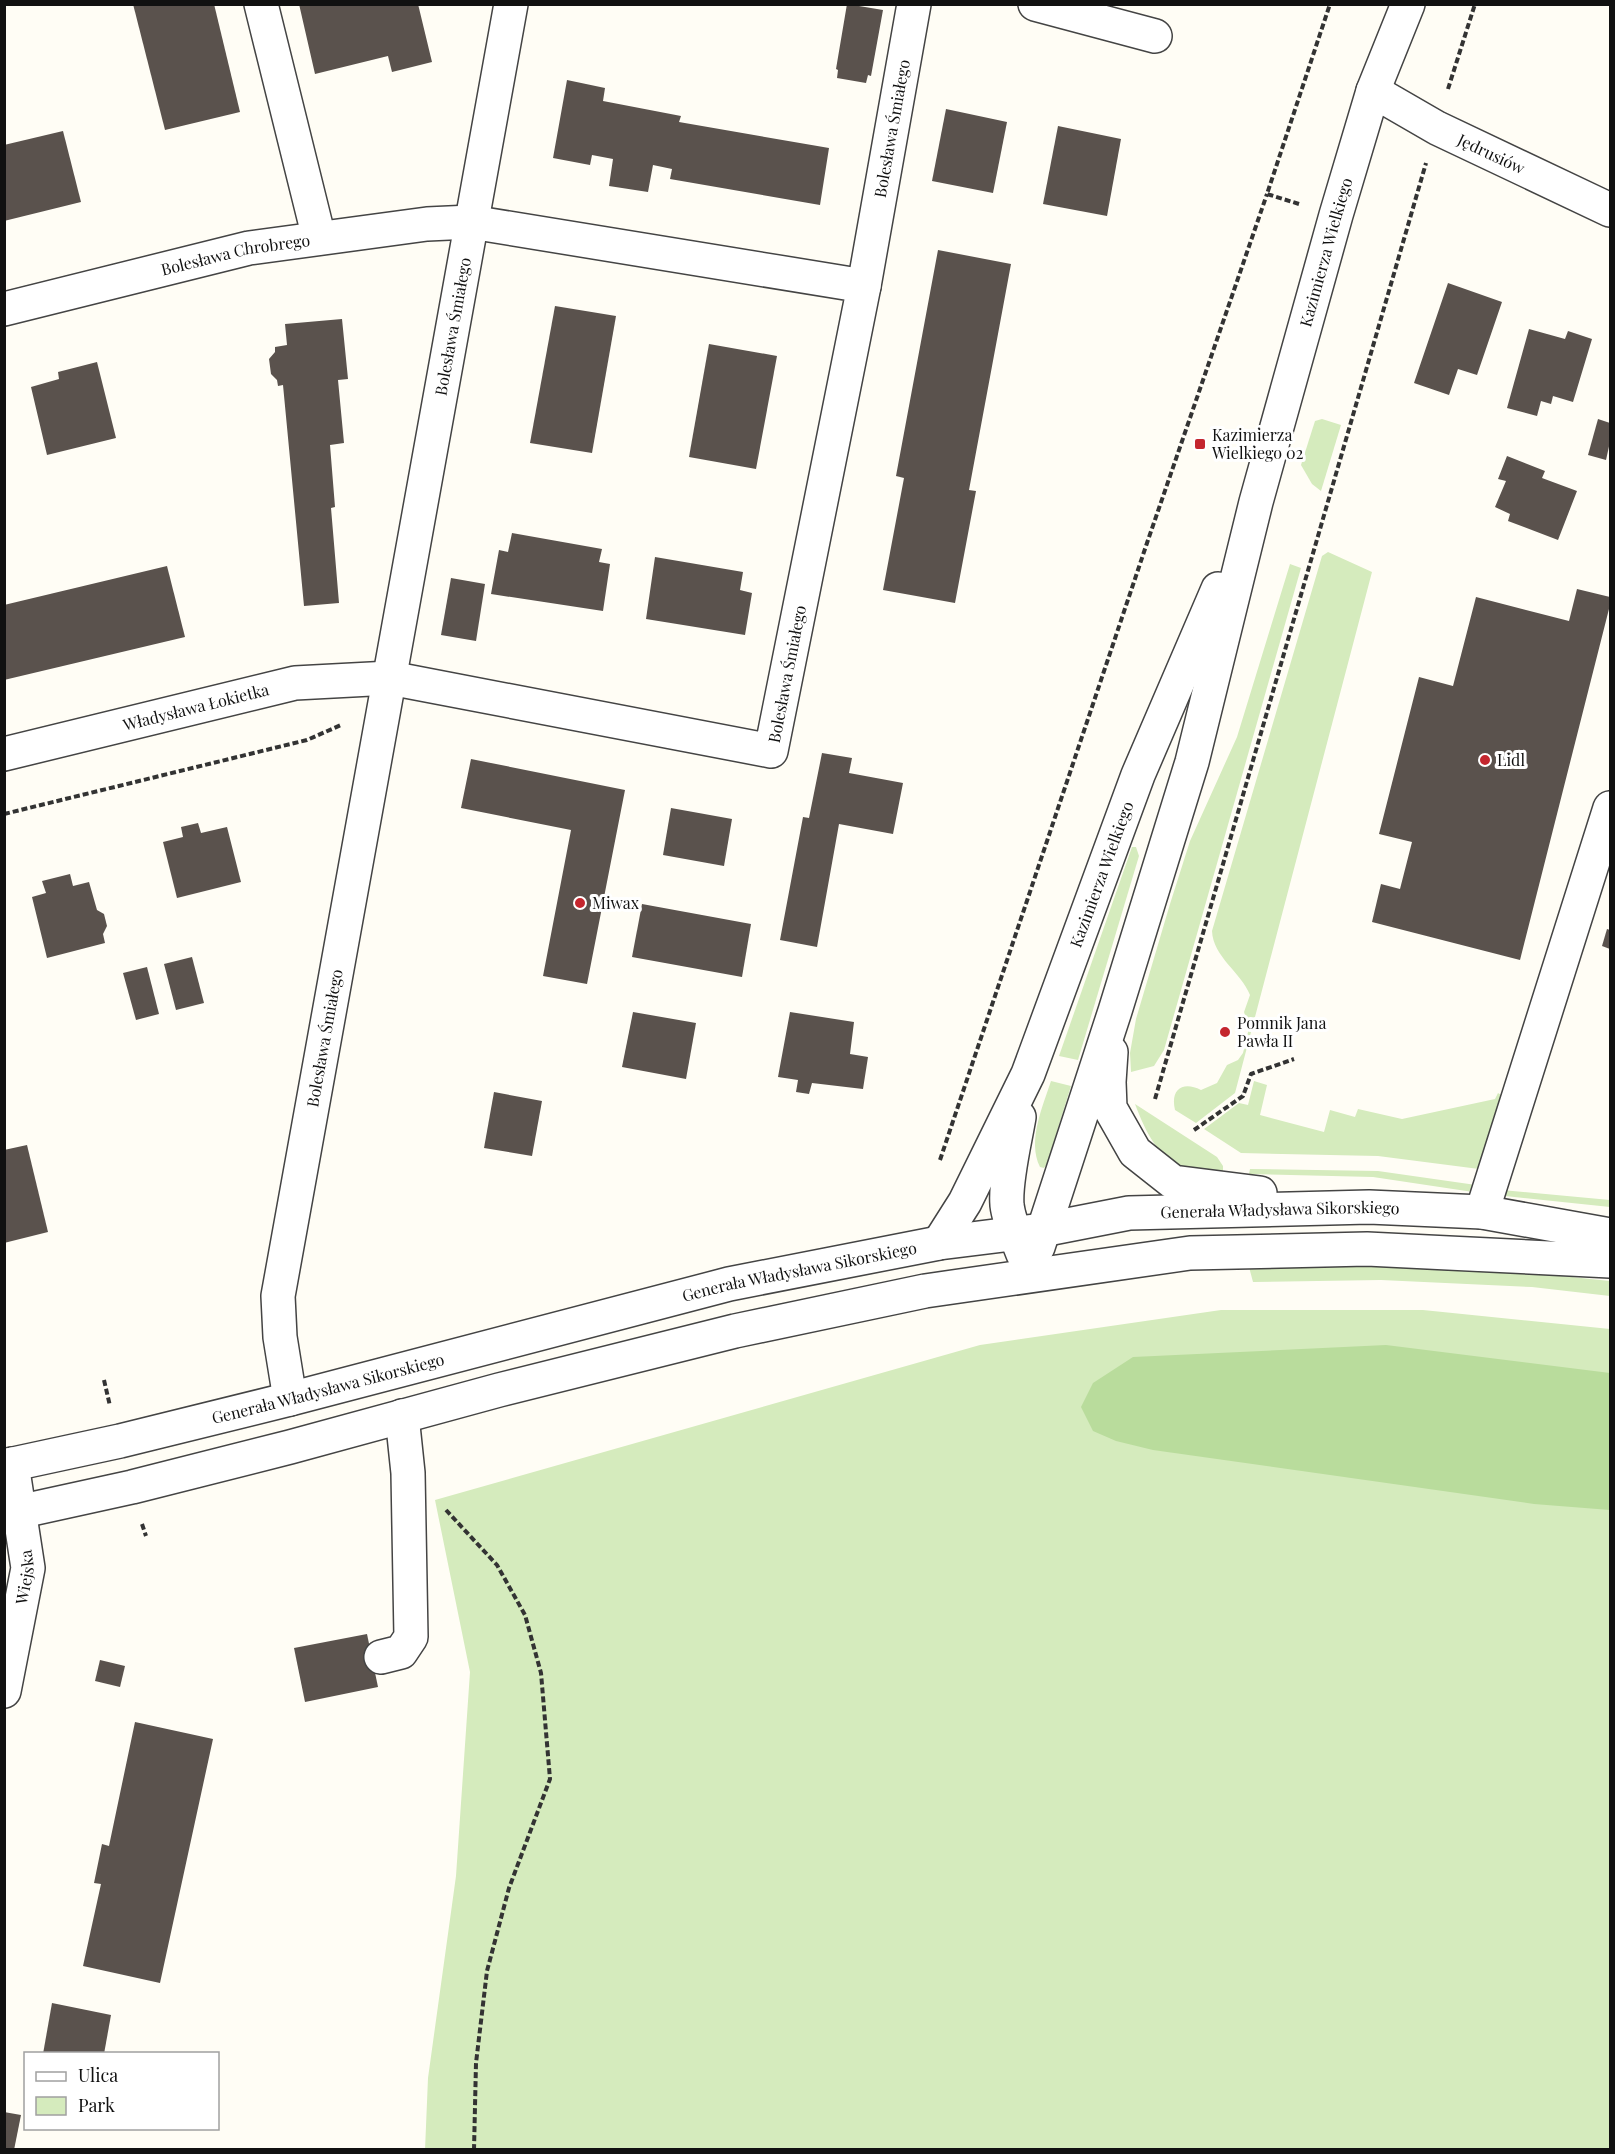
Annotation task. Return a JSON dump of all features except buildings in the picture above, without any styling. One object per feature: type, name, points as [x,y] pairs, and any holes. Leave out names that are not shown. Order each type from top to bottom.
[{"type":"street","points":[[261,4],[320,238]]},
{"type":"street","name":"Bolesława Śmiałego","points":[[290,1399],[280,1337],[278,1296],[511,4]]},
{"type":"street","name":"Bolesława Śmiałego","points":[[390,678],[771,752],[864,286],[914,4]]},
{"type":"street","points":[[1035,4],[1155,36]]},
{"type":"street","name":"Kazimierza Wielkiego","points":[[1029,1231],[1115,1011],[1192,762],[1256,502],[1336,215],[1373,92],[1408,4]]},
{"type":"street","name":"Jędrusiów","points":[[1373,92],[1437,128],[1611,210]]},
{"type":"street","points":[[471,222],[864,286]]},
{"type":"street","name":"Bolesława Chrobrego","points":[[4,309],[249,248],[427,224],[471,222]]},
{"type":"street","name":"Kazimierza Wielkiego","points":[[939,1243],[965,1202],[1028,1074],[1138,775],[1256,502]]},
{"type":"street","name":"Władysława Łokietka","points":[[4,754],[295,683],[390,678]]},
{"type":"street","points":[[1482,1212],[1611,808]]},
{"type":"street","name":"Kazimierza Wielkiego","points":[[1115,1011],[1109,1082],[1110,1108],[1135,1152],[1173,1182],[1369,1207]]},
{"type":"street","points":[[1028,1074],[1011,1160],[1007,1203],[1029,1231],[1031,1275]]},
{"type":"street","name":"Generała Władysława Sikorskiego","points":[[8,1465],[120,1441],[290,1399],[729,1284],[939,1243],[1029,1231],[1129,1213],[1369,1207],[1482,1212],[1611,1235]]},
{"type":"street","points":[[12,1513],[144,1484],[735,1331],[925,1291],[1190,1252],[1366,1249],[1611,1260]]},
{"type":"street","points":[[381,1657],[401,1652],[411,1637],[408,1492],[402,1416]]},
{"type":"street","name":"Wiejska","points":[[4,1690],[28,1568],[12,1513],[8,1465]]},
{"type":"path","points":[[936,1170],[1147,543],[1268,194],[1330,4]]},
{"type":"path","points":[[1444,100],[1475,4]]},
{"type":"path","points":[[1155,1099],[1427,160]]},
{"type":"path","points":[[1268,194],[1302,204]]},
{"type":"path","points":[[4,814],[307,740],[341,725]]},
{"type":"path","points":[[1194,1130],[1243,1096],[1251,1074],[1294,1059]]},
{"type":"path","points":[[408,1492],[429,1498],[452,1515],[497,1565],[525,1616],[542,1673],[550,1779],[509,1888],[487,1971],[476,2062],[474,2150]]},
{"type":"green space","points":[[1322,419],[1341,425],[1321,491],[1312,484],[1301,465],[1315,421]]},
{"type":"green space","points":[[1328,552],[1372,572],[1235,1093],[1196,1123],[1175,1110],[1176,1092],[1189,1086],[1201,1090],[1217,1083],[1227,1065],[1238,1060],[1243,1053],[1249,1028],[1244,1012],[1250,995],[1217,949],[1212,931],[1322,556]]},
{"type":"green space","points":[[1290,564],[1301,568],[1164,1050],[1154,1066],[1131,1072],[1130,1053],[1136,1019],[1170,904],[1190,841],[1237,737]]},
{"type":"green space","points":[[1132,847],[1136,847],[1139,856],[1078,1060],[1059,1056]]},
{"type":"green space","points":[[1051,1081],[1071,1086],[1044,1168],[1040,1167],[1035,1146],[1038,1124]]},
{"type":"green space","points":[[1254,1081],[1267,1085],[1260,1115],[1324,1132],[1330,1110],[1355,1117],[1358,1109],[1402,1119],[1495,1099],[1498,1093],[1501,1095],[1492,1122],[1497,1123],[1479,1169],[1378,1156],[1241,1153],[1204,1129],[1239,1103],[1248,1105]]},
{"type":"green space","points":[[1135,1104],[1217,1157],[1223,1166],[1223,1172],[1190,1169],[1170,1160],[1155,1144]]},
{"type":"green space","points":[[1250,1169],[1378,1171],[1476,1185],[1473,1192],[1373,1177],[1249,1174]]},
{"type":"green space","points":[[1502,1190],[1610,1200],[1610,1207],[1505,1196]]},
{"type":"green space","points":[[1310,1264],[1428,1266],[1524,1272],[1610,1281],[1610,1296],[1532,1287],[1381,1280],[1253,1282],[1249,1267]]},
{"type":"green space","points":[[1221,1310],[1423,1310],[1610,1329],[1610,2149],[425,2150],[428,2078],[456,1876],[470,1672],[435,1500],[980,1345]]},
{"type":"green space","points":[[1386,1345],[1610,1373],[1610,1510],[1534,1504],[1153,1450],[1116,1441],[1093,1431],[1081,1407],[1093,1383],[1133,1357]]},
{"type":"place","name":"Kazimierza Wielkiego 02","points":[[1200,444]]},
{"type":"place","name":"Lidl","points":[[1485,760]]},
{"type":"place","name":"Miwax","points":[[580,903]]},
{"type":"place","name":"Pomnik Jana Pawła II","points":[[1225,1032]]}]
